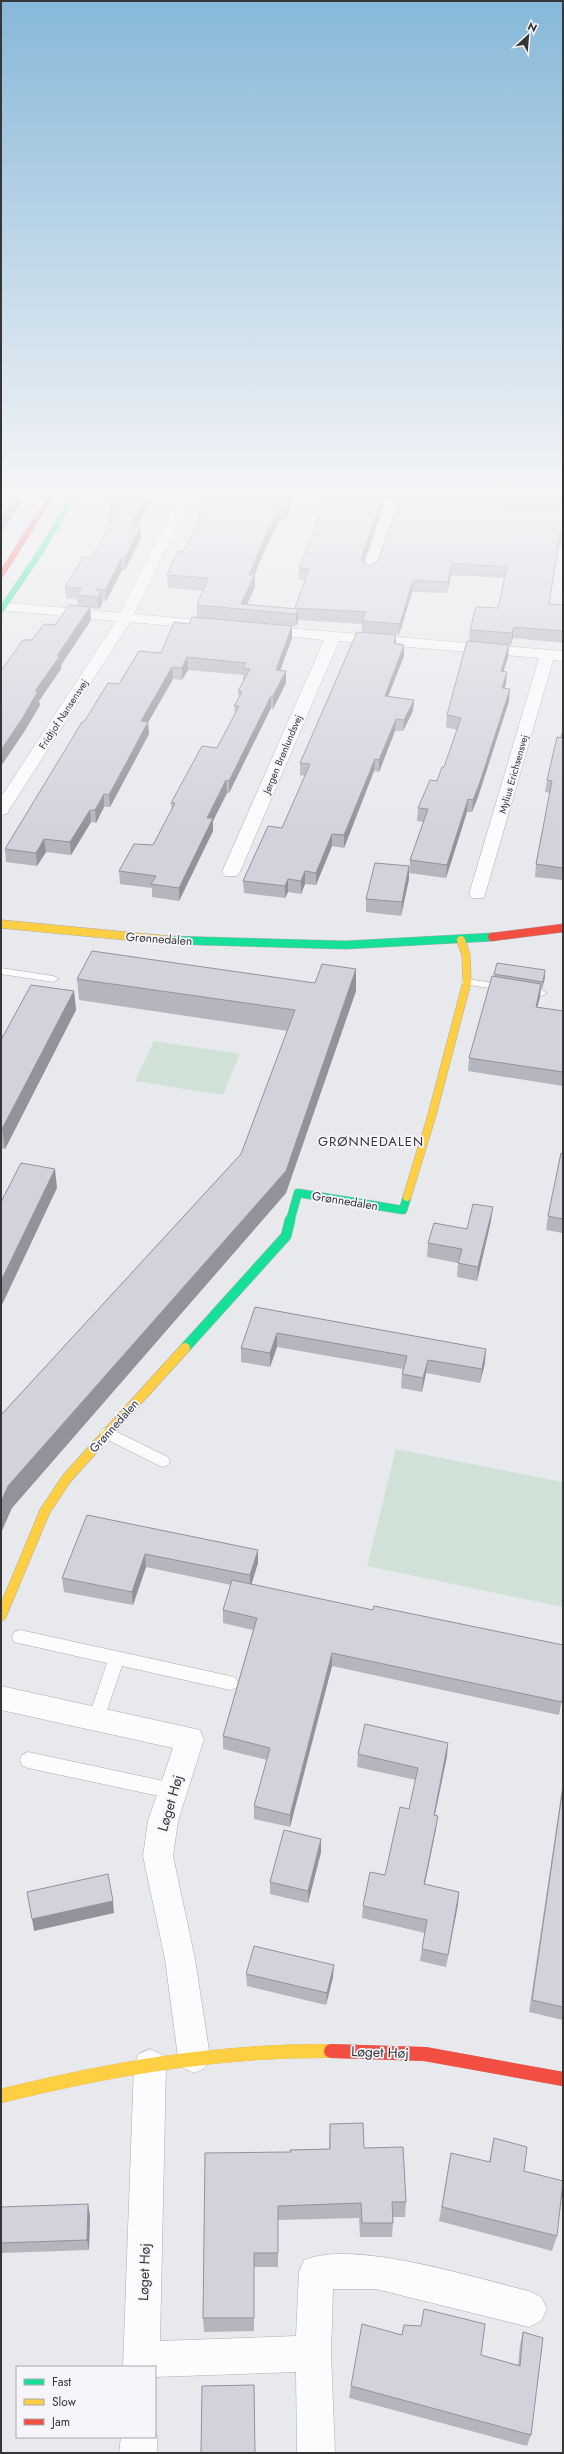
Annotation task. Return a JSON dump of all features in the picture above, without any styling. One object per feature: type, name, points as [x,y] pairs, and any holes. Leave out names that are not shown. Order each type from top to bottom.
[{"type":"street","name":"Fridtjof Nansensvej","points":[[1,810],[125,618],[131,606]]},
{"type":"street","points":[[2,607],[233,628]]},
{"type":"street","points":[[248,629],[555,655]]},
{"type":"street","name":"Jørgen Brønlundsvej","points":[[231,872],[333,636]]},
{"type":"street","name":"Mylius Erichsensvej","points":[[478,894],[555,655]]},
{"type":"street","name":"Grønnedalen","points":[[1,924],[85,934],[241,944],[332,945],[461,940],[563,928]]},
{"type":"street","name":"Grønnedalen","points":[[1,1616],[45,1512],[67,1478],[286,1236],[298,1193],[403,1210],[434,1107],[467,982],[466,955],[461,940]]},
{"type":"street","name":"Løget Høj","points":[[1,1698],[190,1739],[163,1821],[158,1856],[180,1959],[194,2057]]},
{"type":"street","name":"Løget Høj","points":[[1,2096],[77,2078],[194,2057],[304,2050],[425,2054],[563,2079]]},
{"type":"street","name":"Løget Høj","points":[[150,2065],[141,2363],[313,2353]]},
{"type":"street","points":[[316,2453],[313,2353],[316,2272],[376,2272],[529,2309]]},
{"type":"street","points":[[138,2453],[139,2438]]},
{"type":"lane","points":[[1,971],[53,979]]},
{"type":"lane","points":[[467,982],[541,993]]},
{"type":"lane","points":[[107,1433],[164,1461]]},
{"type":"lane","points":[[20,1637],[230,1683]]},
{"type":"lane","points":[[96,1719],[117,1659]]},
{"type":"lane","points":[[28,1760],[173,1791]]},
{"type":"green space","points":[[154,1041],[240,1054],[223,1095],[135,1081]]},
{"type":"green space","points":[[396,1449],[563,1482],[563,1607],[367,1566]]},
{"type":"building","points":[[69,606],[90,607],[57,656],[60,656],[35,691],[38,691],[22,719],[1,750],[1,671],[23,640],[32,640],[44,624],[55,625]]},
{"type":"building","points":[[203,606],[258,606],[298,609],[296,614]]},
{"type":"building","points":[[296,606],[405,606],[400,624],[362,621],[366,612],[295,608]]},
{"type":"building","points":[[499,606],[563,606],[563,631],[514,627],[512,633],[470,630],[476,607],[498,608]]},
{"type":"building","points":[[192,617],[292,626],[276,670],[286,671],[273,696],[271,696],[229,781],[226,780],[207,818],[213,818],[179,888],[151,884],[156,876],[119,871],[134,844],[153,845],[175,803],[171,803],[202,746],[217,748],[239,706],[234,706],[242,692],[238,691],[250,669],[243,668],[246,663],[187,657],[182,668],[172,667],[141,721],[148,722],[109,795],[104,794],[95,810],[90,810],[70,842],[44,839],[36,853],[5,849],[82,722],[84,722],[108,683],[119,684],[139,651],[161,653],[174,622],[189,624]]},
{"type":"building","points":[[357,632],[396,635],[394,643],[404,645],[385,696],[414,700],[404,720],[396,719],[379,760],[375,759],[344,835],[332,834],[316,873],[305,871],[301,881],[288,879],[285,886],[243,881],[268,826],[282,828],[310,764],[300,763]]},
{"type":"building","points":[[467,641],[509,645],[501,671],[507,672],[502,688],[510,689],[479,785],[473,800],[468,799],[447,865],[410,860],[428,809],[418,808],[430,780],[437,781],[442,767],[444,767],[461,718],[447,715]]},
{"type":"building","points":[[563,729],[563,868],[536,864],[552,781],[547,780],[557,737],[561,738]]},
{"type":"building","points":[[375,863],[409,866],[402,902],[366,899]]},
{"type":"building","points":[[92,951],[315,983],[322,964],[356,969],[286,1171],[8,1486],[1,1502],[1,1415],[241,1154],[295,1010],[77,979]]},
{"type":"building","points":[[497,963],[545,970],[543,982],[494,974]]},
{"type":"building","points":[[492,976],[541,984],[536,1007],[563,1011],[563,1072],[469,1058]]},
{"type":"building","points":[[31,985],[74,991],[1,1129],[1,1040]]},
{"type":"building","points":[[561,1153],[563,1153],[563,1219],[548,1216]]},
{"type":"building","points":[[21,1163],[55,1169],[1,1281],[1,1202]]},
{"type":"building","points":[[473,1204],[493,1207],[478,1267],[458,1263],[462,1249],[428,1243],[434,1223],[467,1229]]},
{"type":"building","points":[[255,1307],[486,1349],[482,1369],[428,1360],[423,1378],[402,1374],[407,1356],[277,1333],[270,1353],[241,1348]]},
{"type":"building","points":[[87,1515],[258,1550],[250,1575],[145,1554],[132,1592],[62,1578]]},
{"type":"building","points":[[232,1580],[373,1610],[374,1606],[563,1645],[562,1702],[332,1653],[290,1815],[254,1806],[270,1748],[223,1736],[257,1618],[223,1610]]},
{"type":"building","points":[[365,1724],[448,1743],[434,1815],[438,1816],[424,1884],[459,1892],[448,1955],[422,1949],[427,1920],[363,1906],[370,1872],[385,1875],[400,1807],[409,1809],[418,1768],[358,1754]]},
{"type":"building","points":[[563,1787],[563,2007],[532,2000]]},
{"type":"building","points":[[284,1830],[321,1839],[308,1891],[270,1882]]},
{"type":"building","points":[[108,1874],[113,1901],[32,1919],[27,1892]]},
{"type":"building","points":[[254,1946],[334,1965],[327,1993],[246,1974]]},
{"type":"building","points":[[363,2123],[364,2148],[403,2147],[406,2202],[392,2202],[393,2223],[362,2223],[361,2203],[278,2206],[278,2253],[254,2253],[254,2318],[203,2318],[205,2153],[291,2152],[290,2150],[330,2149],[330,2124]]},
{"type":"building","points":[[494,2138],[527,2147],[524,2171],[563,2181],[557,2236],[442,2207],[451,2153],[490,2162]]},
{"type":"building","points":[[88,2204],[87,2240],[1,2243],[1,2207]]},
{"type":"building","points":[[424,2309],[485,2324],[481,2355],[520,2366],[523,2332],[543,2338],[531,2435],[351,2386],[362,2324],[402,2335],[404,2325],[421,2326]]},
{"type":"building","points":[[254,2385],[255,2453],[201,2453],[202,2386]]},
{"type":"traffic: fast","points":[[1,610],[4,606]]},
{"type":"traffic: fast","points":[[168,940],[346,945],[492,937]]},
{"type":"traffic: fast","points":[[185,1348],[286,1236],[298,1193],[403,1210],[407,1197]]},
{"type":"traffic: slow","points":[[1,924],[168,940]]},
{"type":"traffic: slow","points":[[407,1197],[432,1115],[467,982],[466,955],[461,940]]},
{"type":"traffic: slow","points":[[1,1616],[45,1511],[67,1478],[185,1348]]},
{"type":"traffic: slow","points":[[1,2096],[82,2077],[206,2056],[289,2051],[331,2051]]},
{"type":"traffic: jam","points":[[492,937],[563,928]]},
{"type":"traffic: jam","points":[[331,2051],[425,2054],[563,2079]]},
{"type":"district","name":"GRØNNEDALEN","points":[[371,1141]]}]
